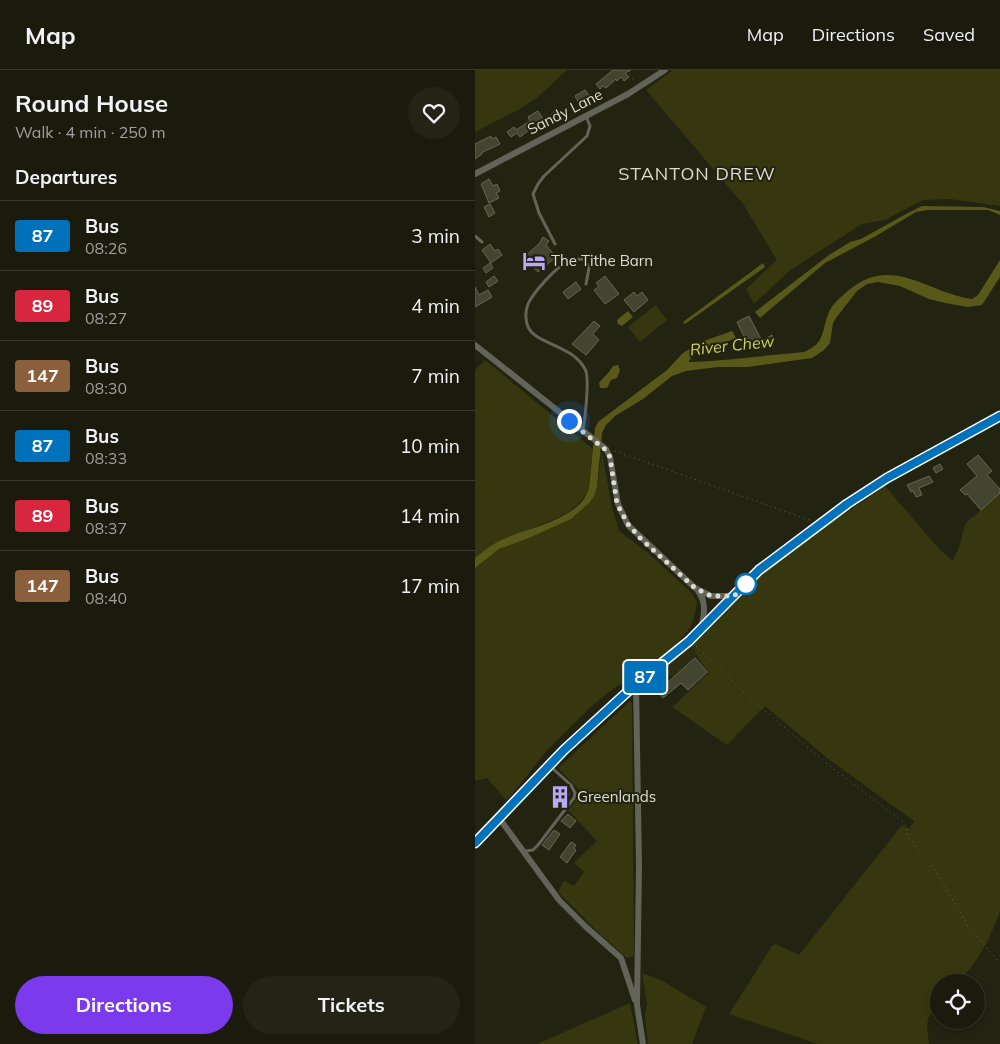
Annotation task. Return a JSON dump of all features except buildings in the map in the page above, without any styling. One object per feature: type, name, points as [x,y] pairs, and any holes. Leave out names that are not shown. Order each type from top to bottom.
[{"type":"main road","points":[[475,843],[548,765],[636,684],[701,630],[759,570],[847,504],[887,478],[1000,416]]},
{"type":"street","name":"Sandy Lane","points":[[475,174],[639,88],[665,70]]},
{"type":"street","points":[[475,345],[607,451],[610,457],[617,504],[628,524],[702,596],[704,617],[701,630]]},
{"type":"street","points":[[695,588],[711,596],[734,596]]},
{"type":"street","points":[[636,684],[639,866],[637,1006]]},
{"type":"street","points":[[499,818],[559,900],[585,927],[621,958],[637,1006],[643,1044]]},
{"type":"lane","points":[[555,244],[539,213],[533,194],[544,176],[587,136],[590,126],[585,116]]},
{"type":"lane","points":[[475,236],[482,242]]},
{"type":"lane","points":[[585,434],[587,371],[577,357],[534,335],[525,316],[528,304],[544,283],[565,263],[577,259],[585,259],[589,268],[586,284]]},
{"type":"lane","points":[[525,851],[533,850],[538,846],[574,798],[575,793],[571,785],[548,765]]},
{"type":"path","points":[[627,70],[639,88]]},
{"type":"path","points":[[607,451],[613,450],[812,521],[816,527]]},
{"type":"path","points":[[689,641],[749,697],[826,763],[902,821],[907,829],[907,836],[936,871],[968,926],[1000,963]]},
{"type":"shaded area","points":[[475,70],[567,70],[539,96],[520,109],[475,132]]},
{"type":"shaded area","points":[[673,70],[1000,70],[1000,206],[950,199],[923,200],[885,220],[862,224],[789,271],[754,304],[746,289],[777,260],[743,204],[646,90]]},
{"type":"shaded area","points":[[922,206],[983,207],[1000,211],[1000,215],[988,210],[928,210],[916,212],[825,263],[760,318],[755,312],[829,255],[850,242],[861,239]]},
{"type":"shaded area","points":[[1000,260],[1000,277],[982,305],[968,307],[945,303],[929,299],[900,286],[878,282],[867,284],[857,291],[836,318],[833,323],[830,343],[824,350],[812,358],[747,367],[718,367],[686,371],[672,376],[643,399],[615,416],[606,425],[602,433],[597,487],[590,502],[571,519],[499,549],[475,568],[475,558],[489,547],[565,515],[584,499],[589,488],[595,428],[598,422],[667,370],[683,353],[701,342],[732,331],[736,338],[704,347],[693,355],[689,362],[804,352],[816,345],[822,336],[829,312],[835,303],[849,290],[865,280],[880,275],[895,275],[972,299],[978,295]]},
{"type":"shaded area","points":[[763,263],[765,267],[685,324],[683,322]]},
{"type":"shaded area","points":[[656,305],[667,320],[640,342],[628,327]]},
{"type":"shaded area","points":[[628,311],[633,317],[622,326],[618,324],[617,320]]},
{"type":"shaded area","points":[[485,360],[593,449],[588,493],[578,504],[566,514],[491,546],[475,558],[475,370]]},
{"type":"shaded area","points":[[618,365],[620,370],[617,378],[611,380],[607,388],[600,388],[599,383],[613,366]]},
{"type":"shaded area","points":[[602,452],[612,507],[619,531],[647,552],[691,592],[697,602],[695,614],[690,628],[678,642],[651,668],[614,688],[591,707],[547,750],[506,800],[487,778],[475,781],[475,568],[499,549],[566,521],[597,487],[600,454]]},
{"type":"shaded area","points":[[885,486],[940,550],[953,561],[965,524],[1000,493],[1000,911],[983,949],[965,974],[930,974],[930,1015],[927,1028],[929,1044],[818,1044],[729,1014],[772,946],[776,944],[799,955],[902,825],[909,829],[914,821],[827,758],[765,706],[727,745],[672,707],[708,674],[691,645],[751,584],[785,554]]},
{"type":"shaded area","points":[[691,645],[708,674],[688,692],[674,677],[656,674]]},
{"type":"shaded area","points":[[630,701],[632,703],[634,956],[627,958],[558,892],[564,881],[574,886],[584,872],[574,863],[597,841],[568,810],[582,793],[558,768]]},
{"type":"shaded area","points":[[642,973],[661,980],[706,1007],[692,1044],[648,1044],[645,1015],[647,1004]]},
{"type":"shaded area","points":[[630,1003],[638,1044],[537,1044]]},
{"type":"bus line","name":"87","points":[[475,843],[564,750],[636,684],[689,641],[759,570],[847,504],[887,478],[1000,416]]},
{"type":"place","name":"The Tithe Barn","points":[[534,261]]},
{"type":"place","name":"Greenlands","points":[[560,797]]},
{"type":"district","name":"STANTON DREW","points":[[697,174]]},
{"type":"route","points":[[569,421],[606,450],[610,457],[617,504],[628,524],[640,538],[695,588],[711,596],[734,596],[746,584]]},
{"type":"water label","name":"River Chew","points":[[732,345]]}]
